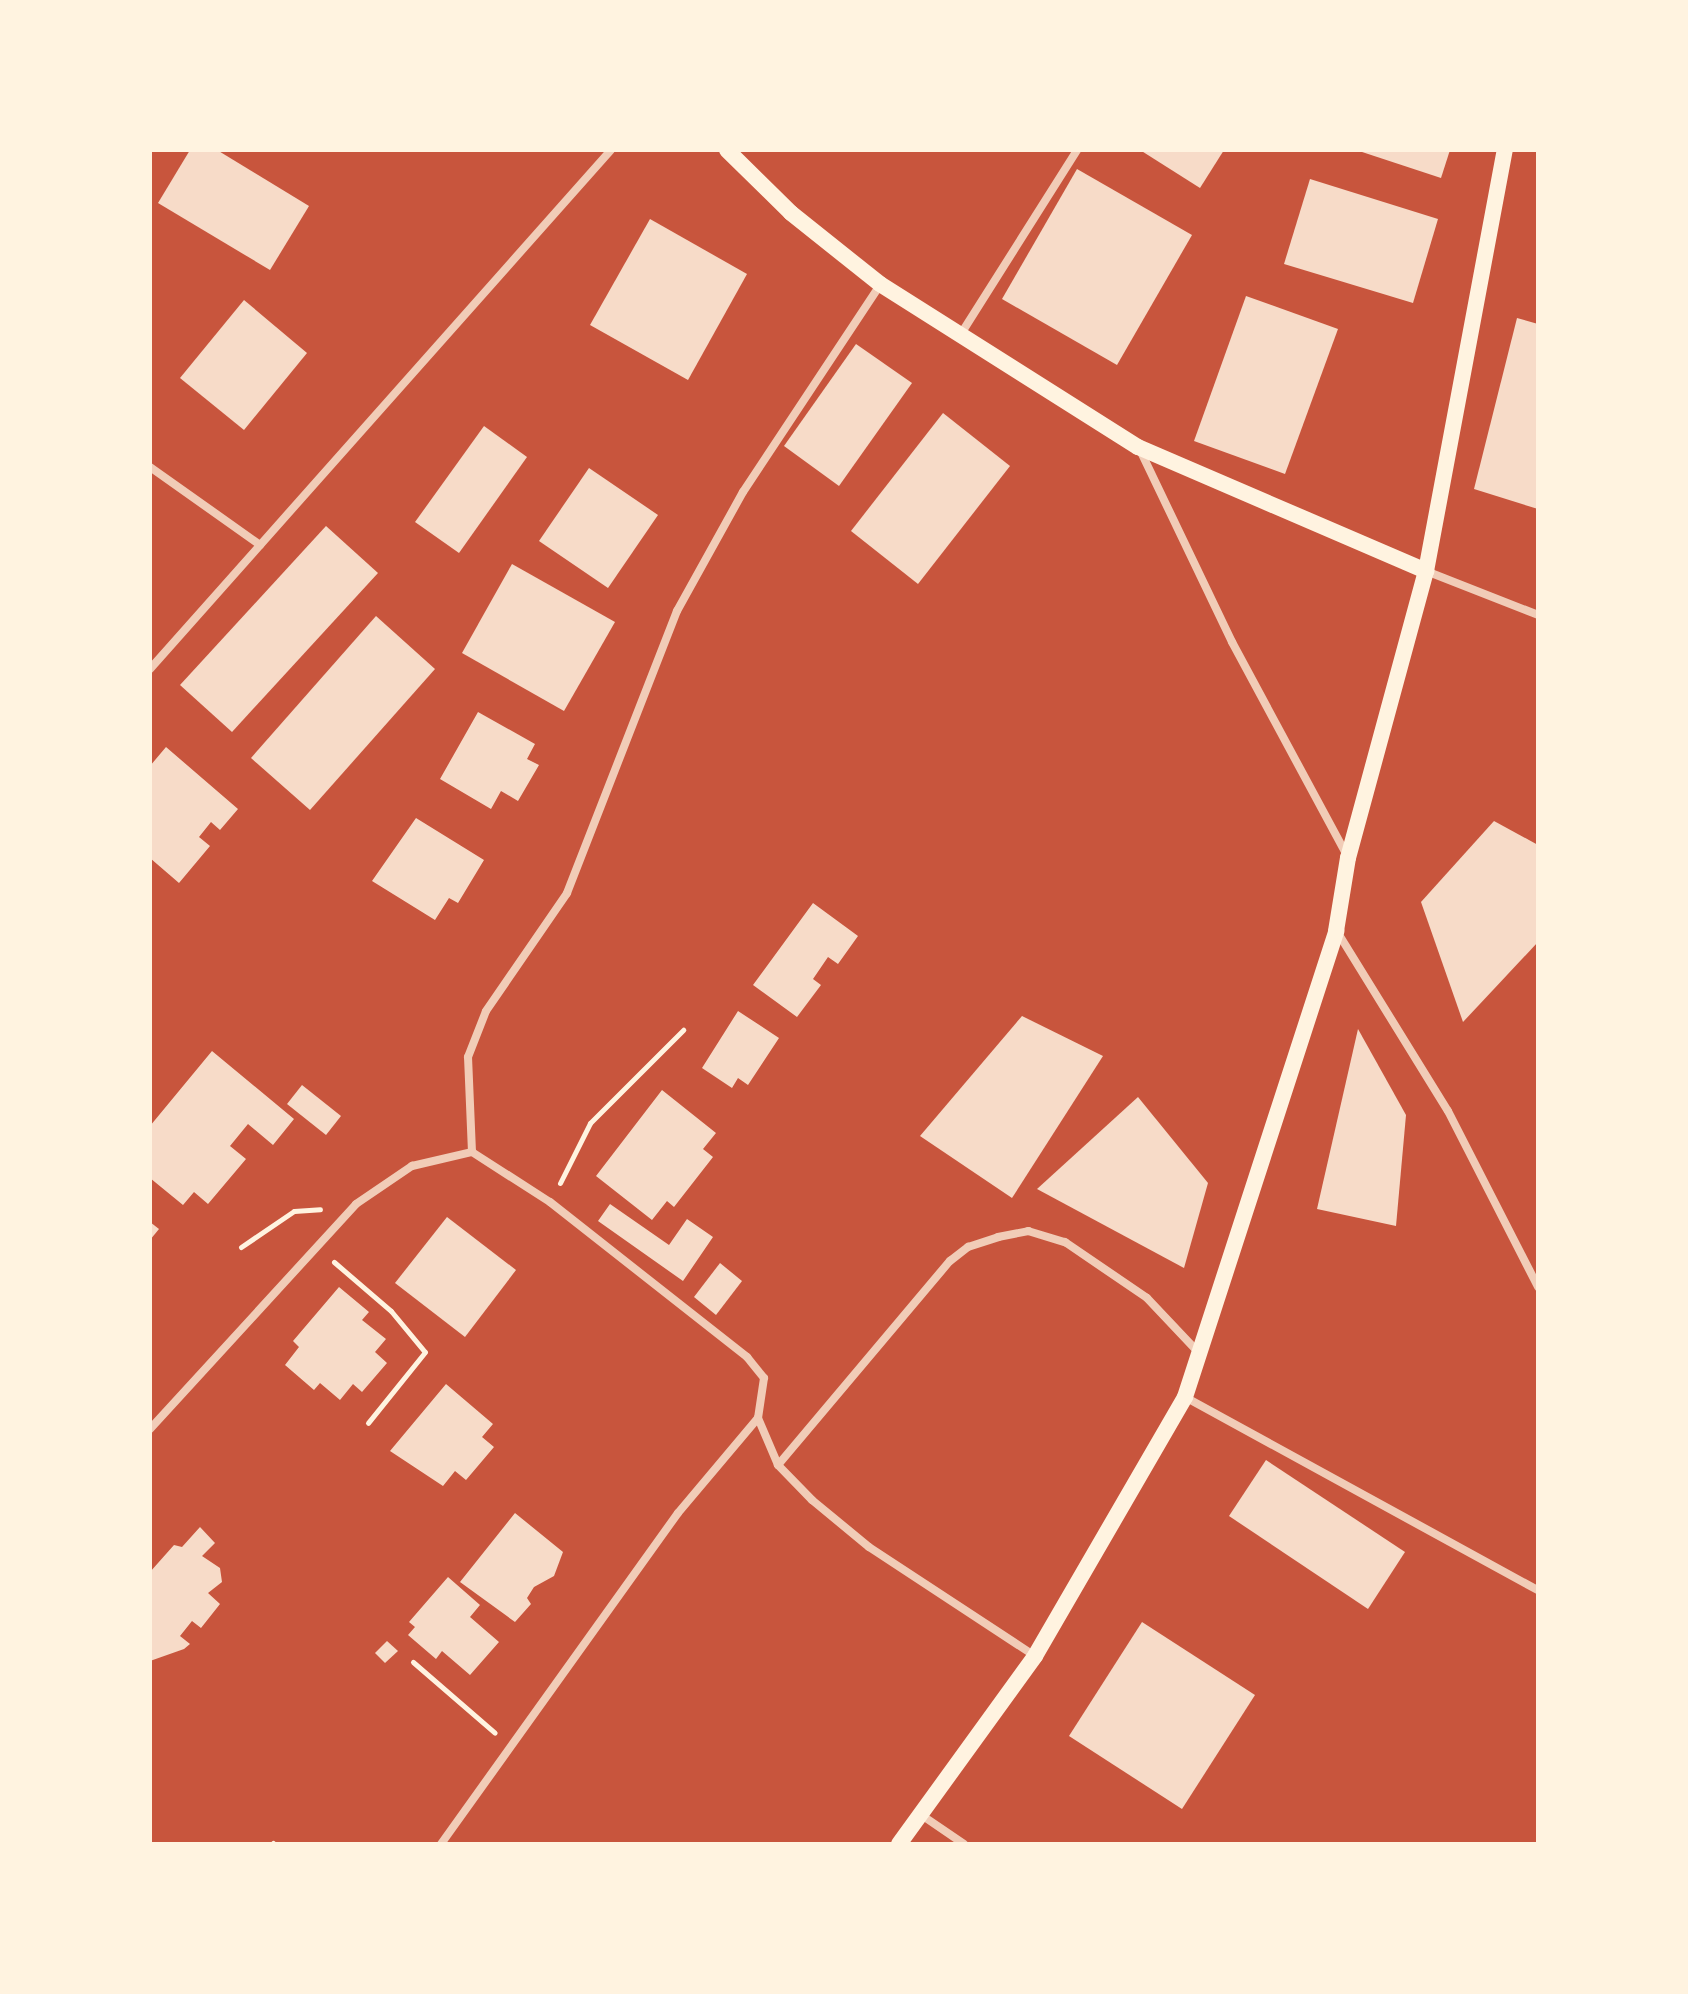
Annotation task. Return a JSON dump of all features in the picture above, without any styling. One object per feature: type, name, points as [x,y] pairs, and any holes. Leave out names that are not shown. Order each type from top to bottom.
[{"type":"main road","points":[[727,150],[791,213],[880,284],[959,338],[1138,447],[1426,571]]},
{"type":"main road","points":[[899,1844],[1035,1656],[1185,1397],[1336,931],[1348,858],[1426,571],[1505,150]]},
{"type":"street","points":[[150,669],[611,150]]},
{"type":"street","points":[[959,338],[1077,150]]},
{"type":"street","points":[[472,1152],[468,1057],[486,1011],[567,893],[677,611],[743,492],[880,284]]},
{"type":"street","points":[[1138,447],[1232,642],[1348,858]]},
{"type":"street","points":[[150,467],[260,545]]},
{"type":"street","points":[[1426,571],[1538,615]]},
{"type":"street","points":[[1336,931],[1448,1111],[1538,1287]]},
{"type":"street","points":[[150,1429],[315,1245],[356,1204],[412,1166],[472,1152],[550,1202],[747,1357],[764,1378],[758,1418],[678,1513],[441,1844]]},
{"type":"street","points":[[778,1465],[950,1261],[968,1247],[998,1237],[1028,1231],[1065,1242],[1147,1298],[1199,1353]]},
{"type":"street","points":[[1185,1397],[1538,1590]]},
{"type":"street","points":[[758,1418],[778,1465],[812,1500],[869,1547],[1035,1656]]},
{"type":"street","points":[[920,1814],[964,1844]]},
{"type":"path","points":[[550,1202],[590,1123],[683,1030]]},
{"type":"path","points":[[241,1247],[294,1211],[356,1204]]},
{"type":"path","points":[[315,1245],[391,1311],[425,1352],[368,1423]]},
{"type":"path","points":[[413,1662],[511,1747]]},
{"type":"building","points":[[190,150],[217,150],[309,206],[270,270],[158,203]]},
{"type":"building","points":[[1140,150],[1224,150],[1200,188]]},
{"type":"building","points":[[1356,150],[1450,150],[1441,178]]},
{"type":"building","points":[[1077,169],[1192,235],[1117,365],[1002,299]]},
{"type":"building","points":[[1310,179],[1438,219],[1413,303],[1284,264]]},
{"type":"building","points":[[650,219],[747,274],[688,380],[590,325]]},
{"type":"building","points":[[1246,296],[1338,329],[1285,474],[1194,441]]},
{"type":"building","points":[[244,300],[307,353],[244,430],[180,378]]},
{"type":"building","points":[[1517,318],[1538,324],[1538,509],[1474,489]]},
{"type":"building","points":[[856,344],[912,383],[839,486],[784,446]]},
{"type":"building","points":[[943,413],[1010,466],[918,584],[851,531]]},
{"type":"building","points":[[484,426],[527,457],[459,553],[415,522]]},
{"type":"building","points":[[589,468],[658,515],[608,588],[539,541]]},
{"type":"building","points":[[326,526],[378,573],[232,732],[180,685]]},
{"type":"building","points":[[512,564],[615,622],[564,711],[462,653]]},
{"type":"building","points":[[376,616],[435,669],[310,810],[251,758]]},
{"type":"building","points":[[478,712],[535,744],[527,759],[539,765],[518,801],[501,791],[491,809],[440,779]]},
{"type":"building","points":[[166,747],[238,809],[220,830],[211,822],[199,837],[210,846],[179,883],[150,858],[150,766]]},
{"type":"building","points":[[416,818],[484,860],[458,903],[449,898],[435,920],[372,881]]},
{"type":"building","points":[[1494,821],[1538,845],[1538,942],[1463,1022],[1421,902]]},
{"type":"building","points":[[813,903],[858,936],[838,964],[828,957],[813,979],[821,985],[797,1017],[753,985]]},
{"type":"building","points":[[738,1011],[779,1038],[748,1085],[738,1078],[732,1088],[702,1068]]},
{"type":"building","points":[[1022,1016],[1103,1056],[1012,1198],[920,1136]]},
{"type":"building","points":[[1358,1029],[1406,1115],[1396,1226],[1317,1209]]},
{"type":"building","points":[[212,1051],[294,1119],[273,1145],[248,1124],[230,1146],[246,1159],[208,1204],[194,1192],[183,1205],[150,1178],[150,1126]]},
{"type":"building","points":[[302,1085],[341,1116],[326,1135],[287,1104]]},
{"type":"building","points":[[662,1090],[716,1133],[703,1149],[713,1157],[674,1207],[667,1201],[652,1220],[596,1176]]},
{"type":"building","points":[[1138,1097],[1208,1183],[1184,1268],[1037,1189]]},
{"type":"building","points":[[610,1204],[669,1245],[687,1219],[713,1237],[683,1281],[598,1221]]},
{"type":"building","points":[[447,1217],[516,1270],[465,1337],[395,1283]]},
{"type":"building","points":[[150,1222],[159,1229],[150,1240]]},
{"type":"building","points":[[720,1263],[742,1281],[716,1315],[694,1297]]},
{"type":"building","points":[[339,1287],[369,1312],[362,1320],[386,1339],[375,1352],[387,1363],[362,1392],[353,1384],[340,1400],[320,1383],[314,1390],[285,1365],[299,1347],[293,1341]]},
{"type":"building","points":[[446,1384],[493,1424],[482,1437],[494,1447],[466,1480],[455,1471],[443,1486],[390,1451]]},
{"type":"building","points":[[1266,1460],[1405,1552],[1368,1609],[1229,1516]]},
{"type":"building","points":[[515,1513],[563,1552],[554,1576],[534,1587],[527,1598],[531,1604],[515,1622],[460,1582]]},
{"type":"building","points":[[200,1527],[215,1543],[202,1556],[220,1568],[222,1582],[208,1593],[220,1604],[201,1628],[192,1621],[180,1636],[190,1644],[184,1649],[150,1661],[150,1572],[174,1545],[182,1547]]},
{"type":"building","points":[[448,1577],[480,1605],[470,1617],[499,1642],[470,1675],[442,1651],[436,1659],[408,1635],[415,1627],[409,1622]]},
{"type":"building","points":[[1142,1622],[1255,1695],[1182,1809],[1069,1736]]},
{"type":"building","points":[[387,1641],[398,1651],[385,1663],[375,1653]]}]
